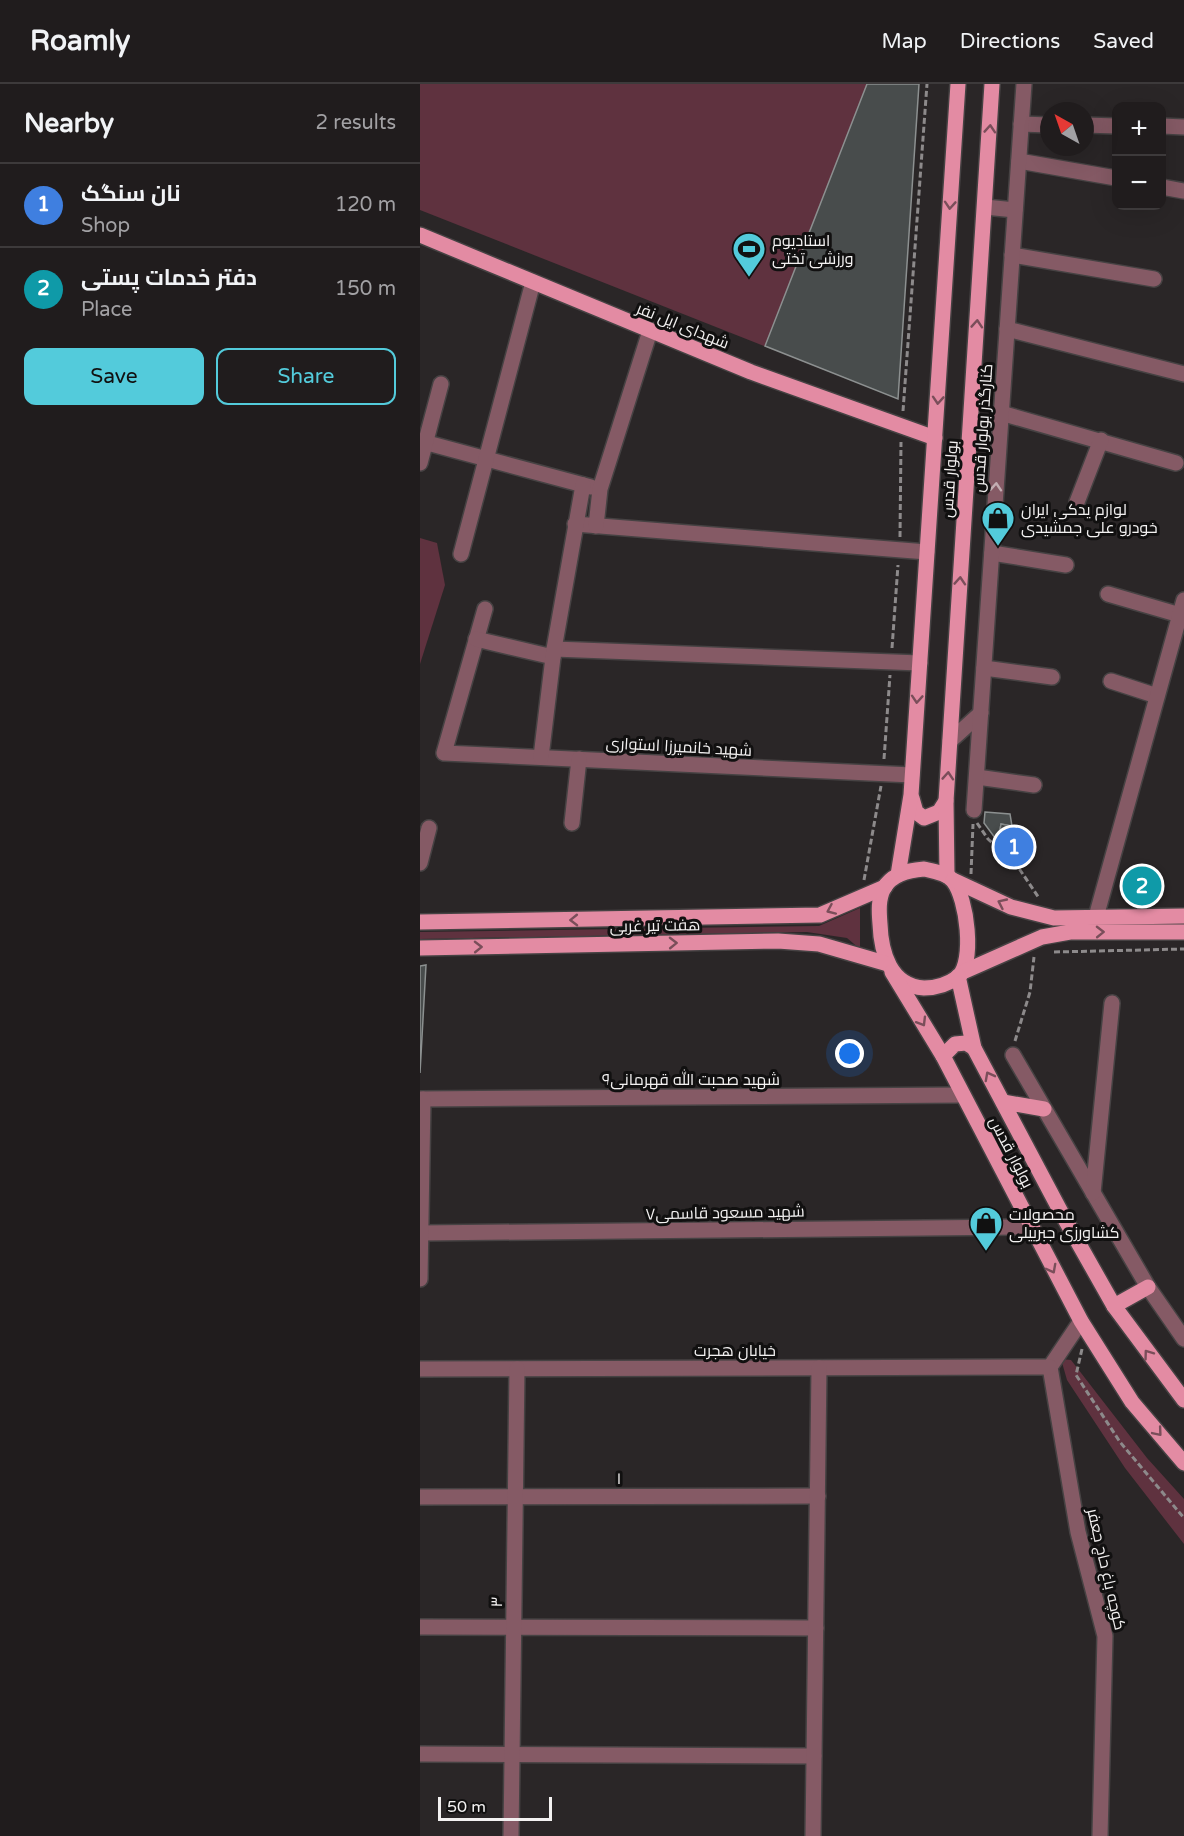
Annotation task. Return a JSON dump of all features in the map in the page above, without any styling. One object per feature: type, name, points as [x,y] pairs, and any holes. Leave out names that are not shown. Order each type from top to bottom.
[{"type":"main road","name":"بولوار قدس","points":[[898,875],[911,795],[958,84]]},
{"type":"main road","name":"بولوار قدس","points":[[950,878],[946,801],[993,84]]},
{"type":"main road","name":"شهدای ایل نفر","points":[[420,235],[751,372],[935,438]]},
{"type":"main road","points":[[911,795],[916,812],[924,818],[939,813],[946,801]]},
{"type":"main road","points":[[1184,916],[1054,918],[1011,908],[950,878],[924,869],[909,870],[898,875],[885,887],[879,905],[880,942],[890,968],[906,984],[920,988],[937,988],[961,974],[1042,937],[1070,932],[1184,932]]},
{"type":"main road","points":[[950,878],[961,897],[967,925],[968,951],[961,974]]},
{"type":"main road","name":"هفت تیر غربی","points":[[420,922],[820,915],[885,887]]},
{"type":"main road","name":"هفت تیر غربی","points":[[420,948],[778,941],[819,944],[890,968]]},
{"type":"main road","name":"بولوار قدس","points":[[890,968],[943,1056],[1030,1227],[1084,1326],[1132,1402],[1184,1464]]},
{"type":"main road","name":"بولوار قدس","points":[[961,974],[974,1048],[1114,1306],[1184,1400]]},
{"type":"main road","points":[[943,1056],[955,1044],[966,1043],[974,1048]]},
{"type":"main road","points":[[1003,1102],[1044,1109]]},
{"type":"main road","points":[[1114,1306],[1148,1287]]},
{"type":"street","name":"کنارگذر بولوار قدس","points":[[974,810],[1024,84]]},
{"type":"street","points":[[1021,124],[1040,125]]},
{"type":"street","points":[[1094,125],[1112,126]]},
{"type":"street","points":[[1166,126],[1184,127]]},
{"type":"street","points":[[1018,161],[1112,177]]},
{"type":"street","points":[[1166,188],[1184,191]]},
{"type":"street","points":[[985,207],[1015,210]]},
{"type":"street","points":[[1012,255],[1154,279]]},
{"type":"street","points":[[461,554],[533,282]]},
{"type":"street","points":[[1007,329],[1184,374]]},
{"type":"street","points":[[596,526],[600,489],[650,331]]},
{"type":"street","points":[[420,463],[423,442],[441,384]]},
{"type":"street","points":[[1001,413],[1176,463]]},
{"type":"street","points":[[1077,502],[1101,440]]},
{"type":"street","points":[[423,442],[600,489]]},
{"type":"street","points":[[541,758],[554,653],[583,485]]},
{"type":"street","points":[[575,524],[927,552]]},
{"type":"street","points":[[992,554],[1066,565]]},
{"type":"street","points":[[1096,917],[1182,608],[1108,594]]},
{"type":"street","points":[[485,609],[477,639],[554,653],[920,663]]},
{"type":"street","name":"شهید خانمیرزا استواری","points":[[477,639],[444,753],[912,775]]},
{"type":"street","points":[[984,668],[1052,677]]},
{"type":"street","points":[[1111,681],[1157,696]]},
{"type":"street","points":[[950,741],[981,713]]},
{"type":"street","points":[[572,823],[579,759]]},
{"type":"street","points":[[976,777],[1034,784]]},
{"type":"street","points":[[420,863],[429,828]]},
{"type":"street","points":[[1094,1193],[1112,1003]]},
{"type":"street","points":[[1013,1055],[1148,1287],[1184,1339]]},
{"type":"street","name":"شهید صحبت الله قهرمانی۹","points":[[421,1099],[963,1095]]},
{"type":"street","points":[[420,1279],[421,1099]]},
{"type":"street","name":"شهید مسعود قاسمی۷","points":[[421,1233],[1030,1227]]},
{"type":"street","points":[[1050,1367],[1084,1326]]},
{"type":"street","name":"خیابان هجرت","points":[[420,1369],[1050,1367]]},
{"type":"street","name":"کوچه باغ حاج جعفر","points":[[1050,1367],[1078,1532],[1105,1635],[1100,1836]]},
{"type":"street","points":[[813,1836],[819,1368]]},
{"type":"street","name":"۳","points":[[511,1836],[517,1369]]},
{"type":"street","name":"۱","points":[[420,1497],[818,1496]]},
{"type":"street","points":[[420,1627],[816,1628]]},
{"type":"street","points":[[420,1754],[814,1756]]},
{"type":"path","points":[[861,897],[883,773],[899,550],[902,426],[927,84]]},
{"type":"path","points":[[971,888],[974,810]]},
{"type":"path","points":[[974,810],[978,825],[988,840],[1016,864],[1044,905]]},
{"type":"path","points":[[1048,952],[1184,949]]},
{"type":"path","points":[[1013,1055],[1012,1049],[1030,992],[1034,955],[1041,953]]},
{"type":"path","points":[[1084,1326],[1076,1375],[1120,1442],[1184,1518]]},
{"type":"shaded area","name":"استادیوم ورزشی تختی","points":[[420,84],[919,84],[898,399],[420,210]]},
{"type":"shaded area","points":[[420,538],[437,543],[445,585],[420,664]]},
{"type":"shaded area","points":[[860,908],[860,949],[847,938],[807,932],[420,939],[420,932],[819,926]]},
{"type":"shaded area","points":[[1061,1359],[1071,1360],[1147,1458],[1184,1499],[1184,1544],[1125,1468],[1067,1380]]},
{"type":"building","points":[[867,84],[919,84],[898,399],[765,346]]},
{"type":"building","points":[[985,812],[1010,814],[1012,826],[1001,824],[998,842],[984,823]]},
{"type":"building","points":[[1001,824],[1012,826],[1009,853],[998,842]]},
{"type":"building","points":[[1011,837],[1020,841],[1016,860],[1009,853]]},
{"type":"building","points":[[1135,875],[1153,876],[1148,896],[1131,895]]},
{"type":"building","points":[[426,965],[420,1073],[420,966]]},
{"type":"place","name":"استادیوم ورزشی تختی","points":[[749,278]]},
{"type":"place","name":"لوازم یدکی ایران خودرو علی جمشیدی","points":[[998,547]]},
{"type":"place","name":"نان سنگک","points":[[1014,847]]},
{"type":"place","name":"دفتر خدمات پستی","points":[[1142,886]]},
{"type":"place","name":"محصولات کشاورزی جبرییلی","points":[[986,1252]]}]
